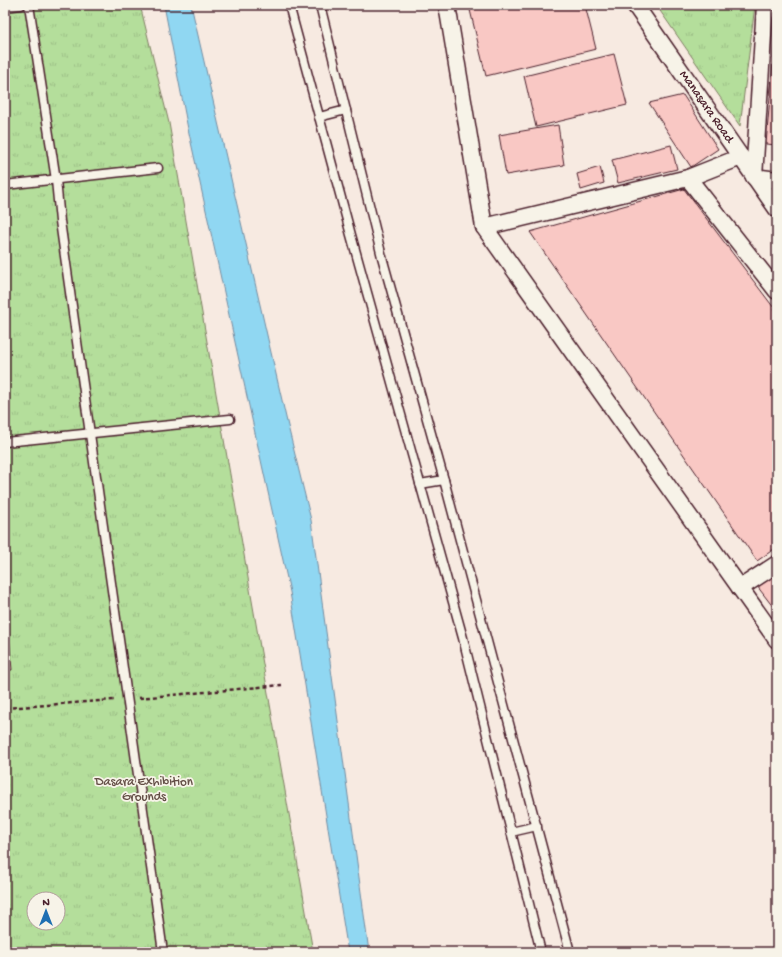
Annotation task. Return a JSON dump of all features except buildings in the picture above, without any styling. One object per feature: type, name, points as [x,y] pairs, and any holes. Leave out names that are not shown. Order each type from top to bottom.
[{"type":"street","points":[[447,5],[484,227],[777,640]]},
{"type":"street","name":"Manasara Road","points":[[635,5],[777,209]]},
{"type":"street","points":[[766,5],[754,177],[777,180]]},
{"type":"street","points":[[484,227],[688,178],[741,157]]},
{"type":"street","points":[[688,178],[777,291]]},
{"type":"street","points":[[740,588],[777,564]]},
{"type":"lane","points":[[5,8],[21,5]]},
{"type":"lane","points":[[29,5],[56,180],[60,221],[163,952]]},
{"type":"lane","points":[[289,5],[463,638],[541,952]]},
{"type":"lane","points":[[320,5],[382,257],[444,480],[570,952]]},
{"type":"lane","points":[[320,117],[346,110]]},
{"type":"lane","points":[[5,185],[158,168]]},
{"type":"lane","points":[[5,442],[230,419]]},
{"type":"lane","points":[[420,484],[444,480]]},
{"type":"lane","points":[[511,832],[537,826]]},
{"type":"path","points":[[5,708],[282,685]]},
{"type":"green space","name":"Dasara Exhibition Grounds","points":[[5,5],[140,5],[169,123],[313,952],[5,952]]},
{"type":"green space","points":[[656,5],[755,5],[740,126]]},
{"type":"water","points":[[164,5],[191,5],[311,520],[369,952],[348,952],[290,592],[187,124]]}]
